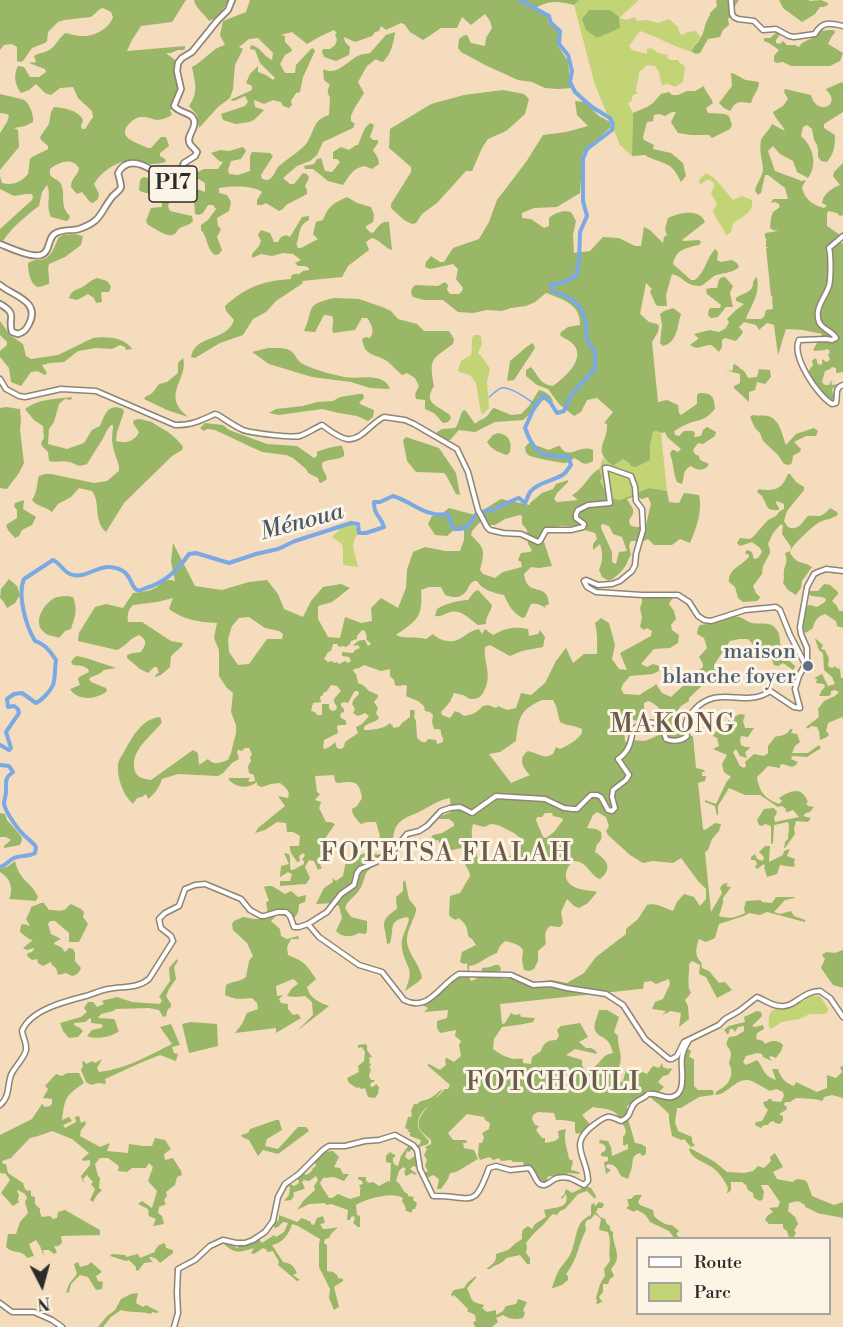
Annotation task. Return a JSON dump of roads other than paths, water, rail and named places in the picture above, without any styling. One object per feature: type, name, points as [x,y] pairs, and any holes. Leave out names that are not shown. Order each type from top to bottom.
[{"type":"main road","name":"P17","points":[[0,244],[27,254],[44,253],[54,234],[80,228],[96,220],[119,190],[121,186],[118,173],[123,166],[141,164],[170,183],[176,182],[184,164],[197,152],[189,140],[194,124],[193,117],[178,111],[174,106],[181,89],[178,63],[192,52],[228,10],[232,0]]},
{"type":"main road","points":[[0,285],[28,304],[31,320],[22,333],[12,332],[11,312],[0,304]]},
{"type":"street","points":[[731,0],[734,17],[754,21],[763,30],[776,29],[789,36],[799,37],[815,34],[824,24],[843,26]]},
{"type":"street","points":[[843,236],[829,248],[830,284],[819,305],[818,312],[819,323],[836,338],[832,340],[802,339],[797,345],[807,377],[825,399],[834,404],[837,390],[843,385]]},
{"type":"street","points":[[0,379],[6,389],[19,396],[31,396],[61,388],[91,390],[175,425],[200,422],[215,414],[250,432],[290,437],[300,436],[322,425],[343,438],[351,439],[384,417],[405,420],[457,449],[468,472],[477,510],[487,527],[494,532],[520,534],[539,542],[546,530],[571,530],[583,526],[584,524],[576,518],[578,510],[588,505],[610,503],[605,468],[629,475],[634,481],[636,501],[642,509],[643,530],[635,565],[632,571],[612,584],[598,585],[586,580],[584,581],[587,587],[596,592],[678,595],[689,602],[698,616],[711,621],[745,610],[776,607],[780,610],[805,665]]},
{"type":"street","points":[[0,1105],[6,1098],[14,1069],[25,1052],[26,1043],[22,1032],[24,1026],[43,1011],[64,1001],[109,989],[137,986],[149,980],[173,941],[171,936],[161,928],[159,919],[165,913],[178,907],[186,888],[208,884],[241,898],[250,909],[258,914],[264,916],[286,912],[294,927],[308,924],[329,910],[341,894],[354,885],[357,873],[362,868],[386,856],[407,834],[423,829],[437,814],[446,809],[460,807],[472,813],[496,795],[545,799],[564,808],[573,809],[589,796],[594,795],[601,797],[608,810],[613,811],[615,808],[613,790],[629,775],[618,759],[625,755],[633,730],[637,726],[648,723],[657,724],[666,739],[679,740],[687,736],[684,725],[686,719],[697,707],[707,700],[724,696],[751,699],[770,691],[794,707],[800,708],[795,689],[808,654],[801,634],[800,620],[808,583],[814,574],[826,569],[843,571]]},
{"type":"street","points":[[308,924],[319,937],[359,965],[382,972],[404,1000],[414,1004],[427,1001],[459,974],[511,975],[533,985],[551,984],[606,994],[623,1005],[645,1039],[669,1059],[674,1058],[684,1042],[719,1025],[757,997],[774,1005],[786,1006],[809,993],[820,991],[830,998],[843,1017]]},
{"type":"street","points":[[174,1327],[178,1313],[178,1269],[196,1260],[210,1246],[223,1240],[243,1243],[263,1233],[273,1221],[278,1197],[285,1184],[299,1174],[323,1149],[329,1146],[345,1146],[379,1140],[395,1135],[413,1145],[417,1150],[420,1169],[433,1196],[467,1199],[474,1197],[485,1181],[489,1168],[496,1166],[510,1170],[529,1168],[540,1184],[546,1185],[555,1179],[564,1178],[574,1179],[584,1185],[588,1181],[588,1172],[580,1153],[580,1145],[584,1134],[591,1126],[606,1117],[610,1116],[621,1121],[626,1119],[634,1103],[644,1099],[648,1094],[671,1097],[679,1093],[683,1084],[682,1056],[689,1040]]},
{"type":"street","points":[[0,1303],[12,1312],[34,1312],[55,1321],[62,1327]]},
{"type":"waterway","name":"Ménoua","points":[[0,745],[9,750],[11,748],[6,732],[19,713],[14,706],[8,707],[7,699],[14,694],[22,693],[36,703],[48,693],[54,683],[56,660],[50,651],[35,641],[26,619],[22,593],[24,579],[53,560],[68,573],[75,575],[105,567],[117,568],[127,574],[134,588],[140,590],[165,579],[189,554],[196,553],[229,563],[278,549],[295,541],[351,523],[358,524],[359,533],[384,527],[375,511],[374,502],[380,502],[393,496],[426,512],[448,514],[454,529],[463,528],[468,526],[477,513],[497,508],[519,498],[525,503],[535,487],[562,476],[571,465],[568,456],[545,455],[535,448],[525,428],[533,410],[543,396],[557,413],[564,411],[570,397],[595,368],[595,352],[587,341],[586,324],[581,308],[568,297],[553,291],[551,285],[562,283],[576,276],[580,232],[587,216],[583,201],[583,159],[587,149],[612,130],[613,124],[610,118],[592,107],[575,92],[570,82],[572,71],[568,55],[559,44],[560,31],[551,23],[549,16],[520,0]]},
{"type":"waterway","points":[[489,397],[501,388],[505,388],[536,405]]},
{"type":"waterway","name":"Ménoua","points":[[0,765],[9,766],[13,772],[6,781],[4,803],[6,810],[20,831],[36,847],[35,853],[14,858],[0,867]]},
{"type":"place","name":"maison blanche foyer","points":[[808,666]]},
{"type":"district","name":"MAKONG","points":[[673,726]]},
{"type":"district","name":"FOTETSA FIALAH","points":[[446,855]]},
{"type":"district","name":"FOTCHOULI","points":[[553,1084]]}]
